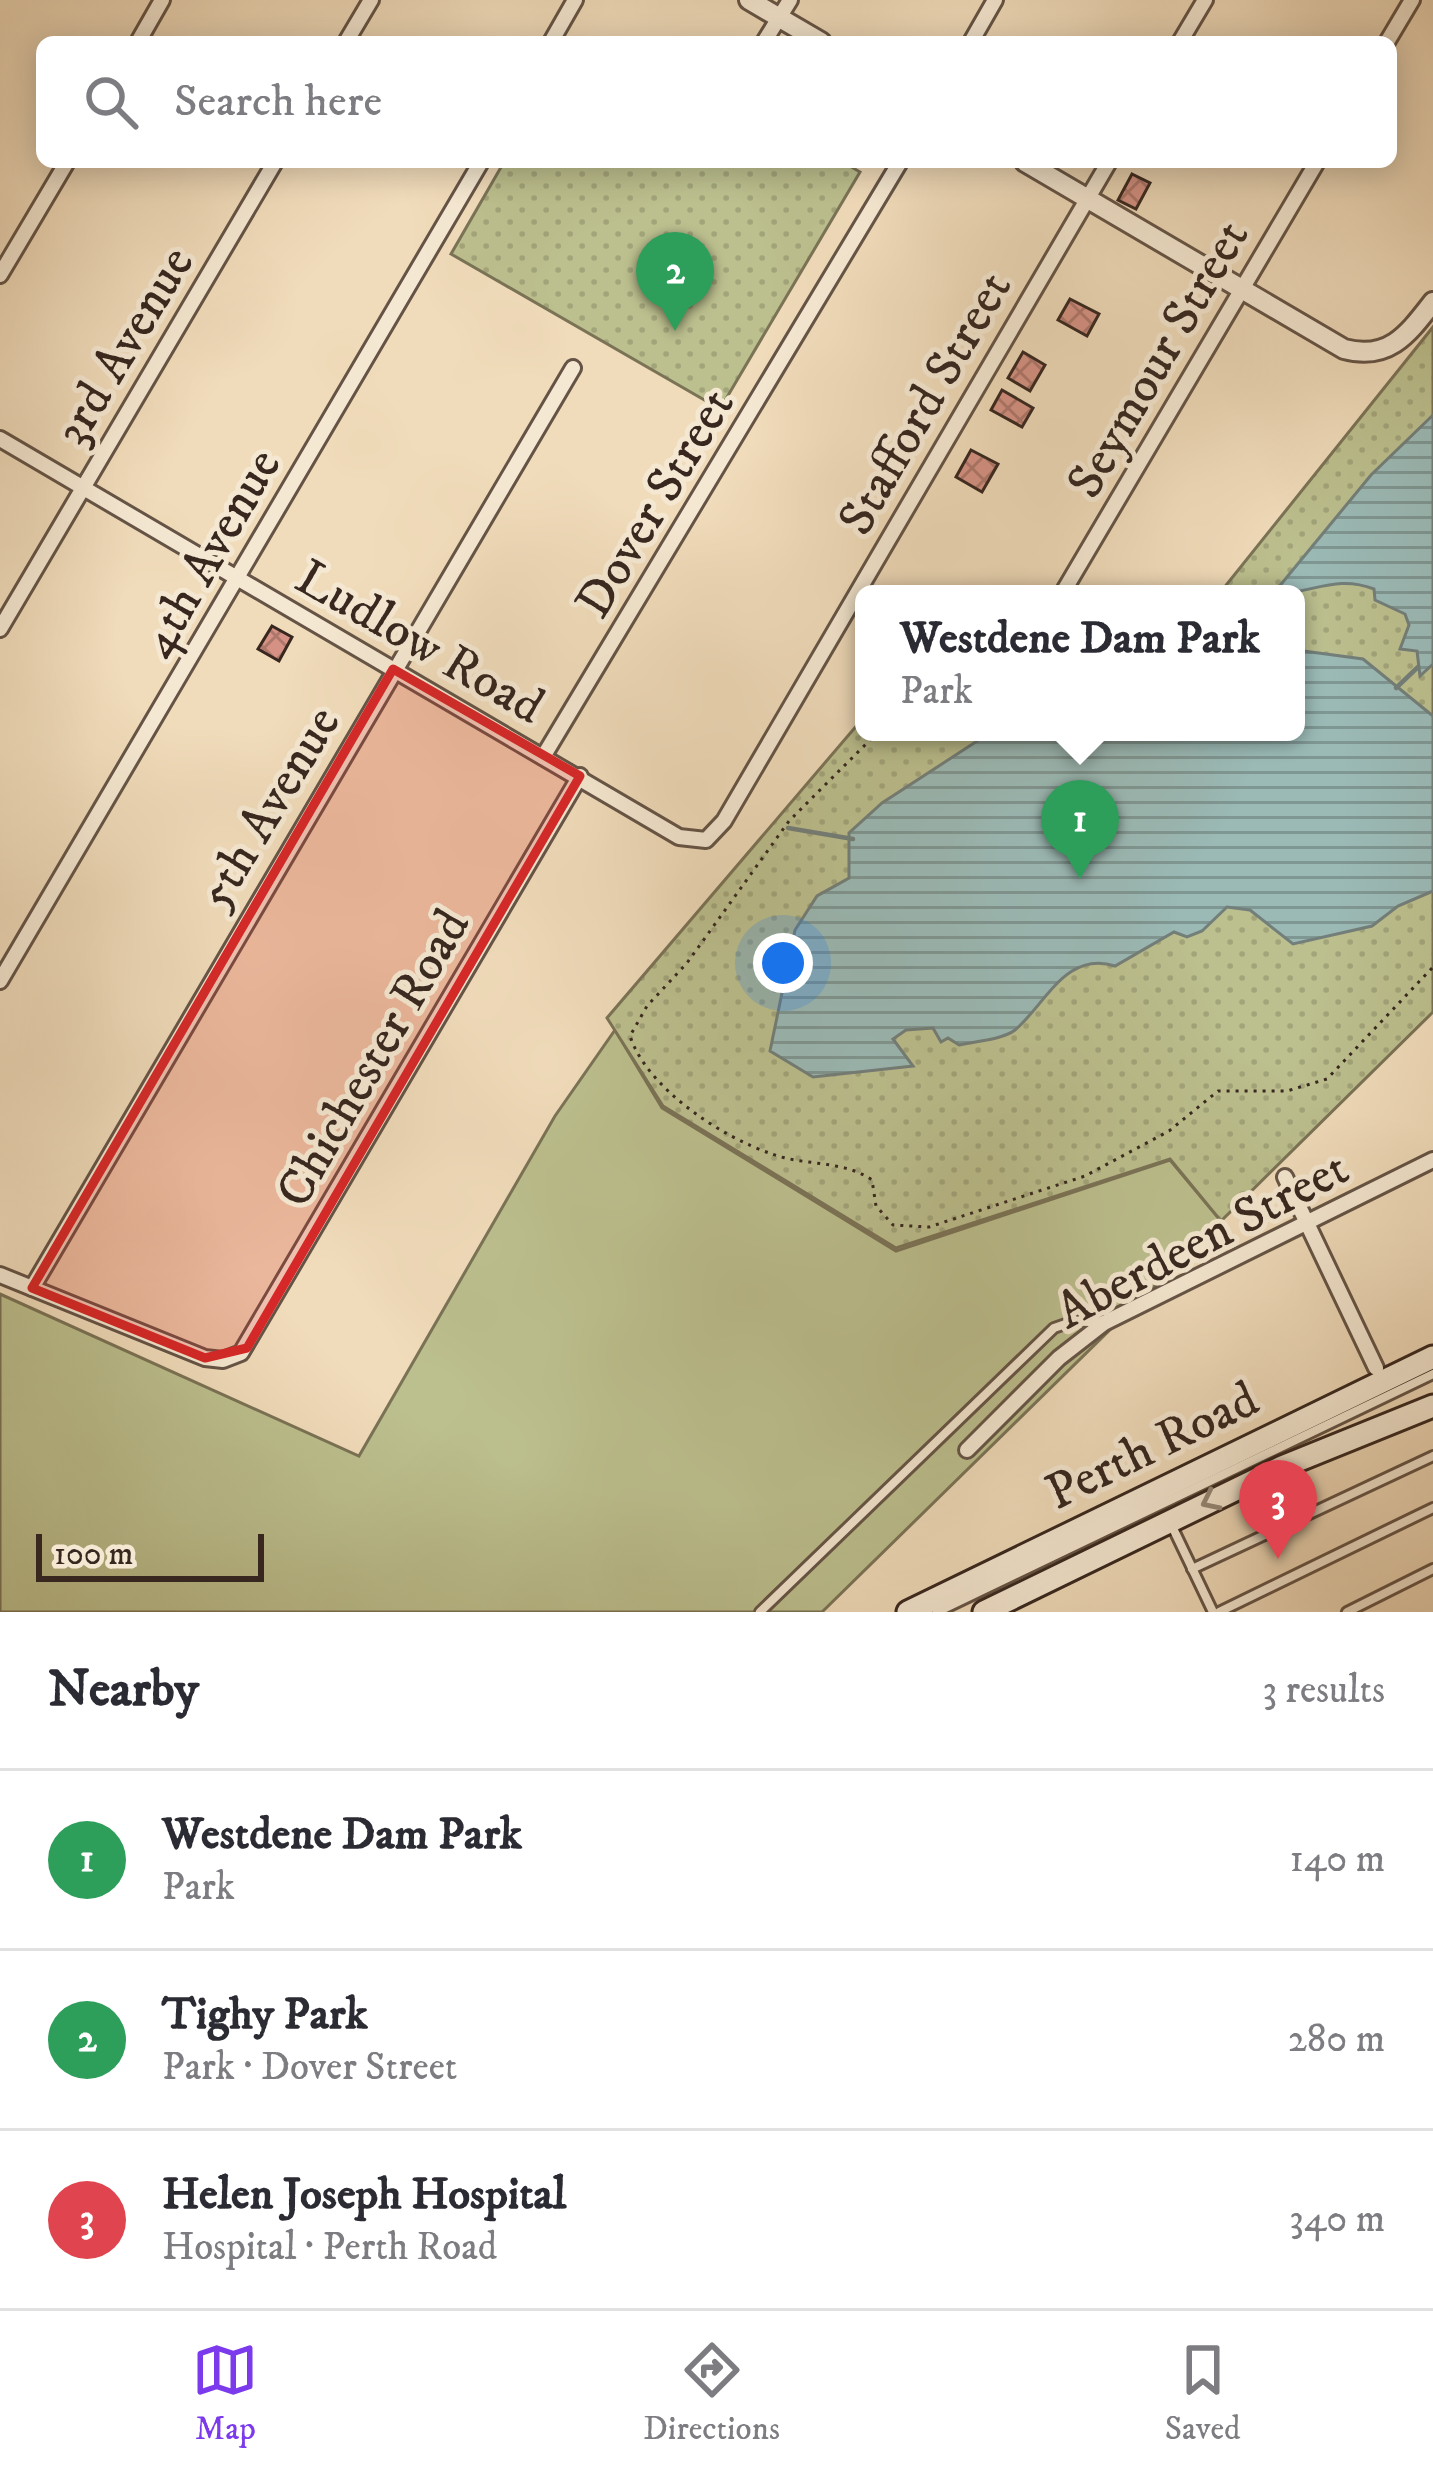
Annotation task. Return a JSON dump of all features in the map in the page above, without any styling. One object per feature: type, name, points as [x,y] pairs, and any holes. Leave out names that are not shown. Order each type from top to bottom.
[{"type":"main road","name":"Perth Road","points":[[908,1612],[1433,1357]]},
{"type":"main road","name":"Perth Road","points":[[984,1612],[1330,1445],[1433,1406]]},
{"type":"street","points":[[141,36],[162,0]]},
{"type":"street","points":[[350,36],[371,0]]},
{"type":"street","points":[[554,36],[575,0]]},
{"type":"street","points":[[749,0],[785,9],[814,36]]},
{"type":"street","points":[[974,36],[995,0]]},
{"type":"street","points":[[1183,36],[1204,0]]},
{"type":"street","points":[[1391,36],[1412,0]]},
{"type":"street","points":[[768,36],[785,9]]},
{"type":"street","points":[[0,275],[63,168]]},
{"type":"street","name":"3rd Avenue","points":[[0,629],[271,168]]},
{"type":"street","name":"4th Avenue","points":[[0,981],[478,168]]},
{"type":"street","name":"Dover Street","points":[[543,757],[896,168]]},
{"type":"street","points":[[1035,168],[1344,350],[1367,353],[1395,346],[1433,302]]},
{"type":"street","name":"Stafford Street","points":[[862,585],[1106,168]]},
{"type":"street","name":"Seymour Street","points":[[1068,585],[1313,168]]},
{"type":"street","name":"5th Avenue","points":[[32,1288],[573,368]]},
{"type":"street","name":"Ludlow Road","points":[[0,439],[679,837]]},
{"type":"street","name":"Stafford Street","points":[[679,837],[695,842],[715,835],[855,596]]},
{"type":"street","name":"Chichester Road","points":[[32,1288],[216,1360],[233,1358],[247,1348],[580,776]]},
{"type":"street","name":"Aberdeen Street","points":[[967,1450],[1059,1358],[1104,1323],[1433,1160]]},
{"type":"street","points":[[1285,1177],[1376,1368]]},
{"type":"street","points":[[0,1275],[32,1288]]},
{"type":"lane","points":[[760,1612],[1054,1328],[1074,1321],[1104,1323]]},
{"type":"lane","points":[[938,1612],[1433,1374]]},
{"type":"lane","points":[[1192,1569],[1433,1456]]},
{"type":"lane","points":[[1169,1521],[1216,1612],[1433,1508]]},
{"type":"lane","points":[[1347,1612],[1433,1569]]},
{"type":"path","points":[[869,741],[789,821],[687,963],[647,1006],[630,1036],[651,1073],[717,1126],[772,1154],[859,1171],[872,1180],[876,1206],[893,1225],[929,1227],[1085,1176],[1132,1146],[1169,1132],[1218,1091],[1287,1091],[1327,1078],[1433,967]]},
{"type":"highlighted area","points":[[393,669],[580,776],[247,1348],[205,1358],[32,1288]]},
{"type":"green space","points":[[501,168],[853,168],[860,172],[720,409],[451,254]]},
{"type":"green space","points":[[1433,327],[1433,1012],[1221,1221],[1170,1159],[896,1248],[663,1106],[607,1018],[855,728],[855,741],[1305,741],[1305,585],[1226,585]]},
{"type":"green space","points":[[615,1030],[662,1108],[896,1251],[1170,1160],[1221,1221],[822,1612],[0,1612],[0,1294],[359,1456],[555,1116]]},
{"type":"water","points":[[1433,415],[1433,664],[1420,676],[1417,651],[1400,649],[1409,625],[1405,614],[1375,600],[1374,589],[1347,583],[1305,590],[1305,585],[1280,585],[1371,475]]},
{"type":"water","points":[[1305,651],[1363,659],[1433,716],[1433,891],[1398,906],[1372,926],[1293,944],[1250,910],[1227,907],[1202,931],[1187,937],[1174,932],[1115,966],[1098,963],[1070,973],[1015,1030],[1003,1036],[959,1045],[948,1038],[941,1042],[933,1028],[906,1030],[893,1039],[913,1066],[813,1077],[770,1051],[795,930],[817,896],[849,878],[849,833],[882,803],[977,741],[1305,741]]},
{"type":"building","points":[[1132,174],[1150,183],[1136,209],[1118,200]]},
{"type":"building","points":[[1070,299],[1099,314],[1087,336],[1058,320]]},
{"type":"building","points":[[1023,352],[1045,365],[1030,391],[1008,378]]},
{"type":"building","points":[[1002,390],[1033,408],[1022,427],[991,410]]},
{"type":"building","points":[[971,450],[998,464],[982,492],[956,477]]},
{"type":"building","points":[[272,626],[292,637],[279,661],[258,649]]},
{"type":"waterway","points":[[1396,688],[1418,667]]},
{"type":"waterway","points":[[788,828],[853,839]]},
{"type":"place","name":"Tighy Park","points":[[675,331]]},
{"type":"place","name":"Westdene Dam Park","points":[[1080,879]]},
{"type":"place","name":"Helen Joseph Hospital","points":[[1278,1559]]}]
